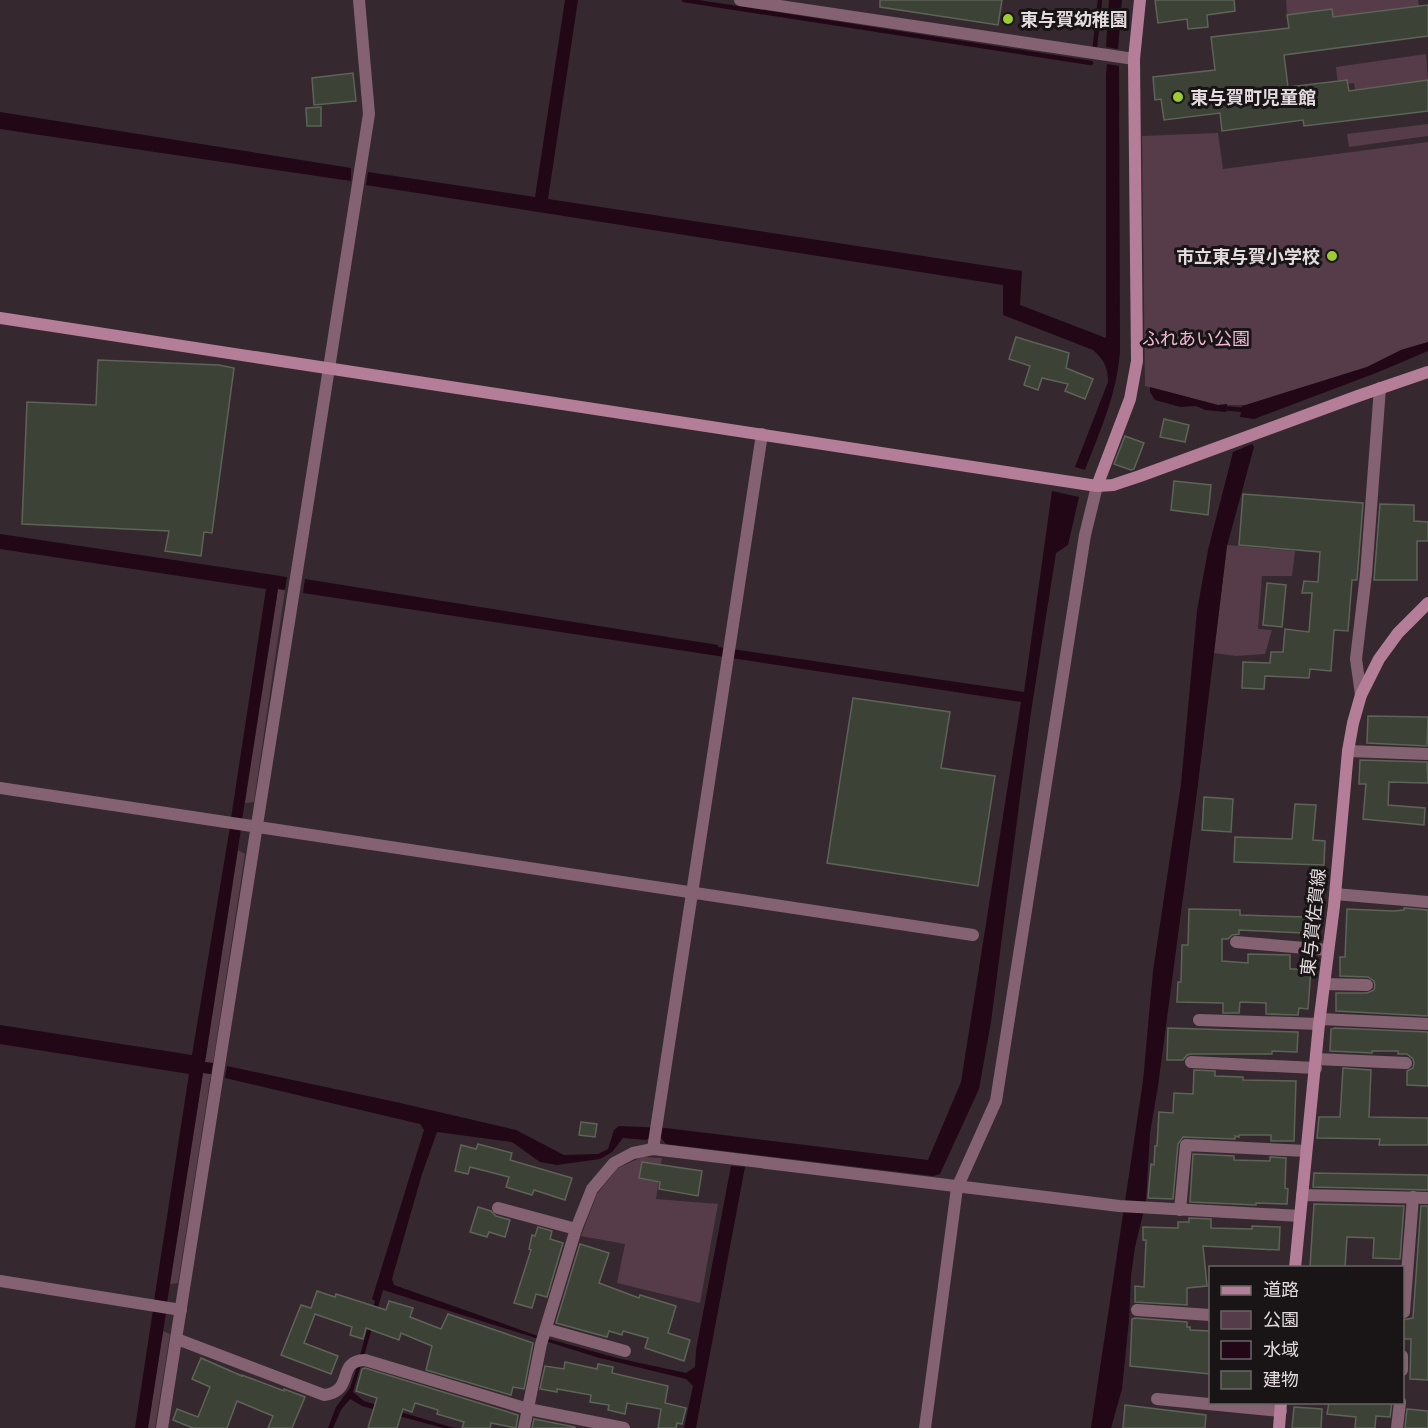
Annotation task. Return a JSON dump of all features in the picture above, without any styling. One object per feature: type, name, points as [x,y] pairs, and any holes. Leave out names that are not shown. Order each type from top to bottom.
[{"type":"street","points":[[162,1428],[369,114],[359,0]]},
{"type":"street","points":[[740,0],[1134,59]]},
{"type":"street","points":[[925,1428],[957,1188],[996,1101],[1090,508],[1130,399],[1137,361],[1134,59],[1140,0]]},
{"type":"street","points":[[0,318],[1097,486],[1113,485],[1140,476],[1428,372]]},
{"type":"street","points":[[1360,695],[1356,660],[1366,574],[1380,388]]},
{"type":"street","points":[[654,1145],[762,434]]},
{"type":"street","name":"東与賀佐賀線","points":[[1294,1266],[1335,894],[1348,751],[1360,695],[1379,659],[1391,642],[1428,603]]},
{"type":"street","points":[[1348,751],[1428,754]]},
{"type":"street","points":[[0,788],[974,935]]},
{"type":"street","points":[[1335,894],[1428,902]]},
{"type":"street","points":[[1236,942],[1328,950]]},
{"type":"street","points":[[1324,984],[1367,985]]},
{"type":"street","points":[[1199,1020],[1428,1024]]},
{"type":"street","points":[[1191,1062],[1406,1063]]},
{"type":"street","points":[[524,1428],[544,1336],[576,1229],[592,1189],[614,1163],[654,1145],[957,1188],[1119,1206],[1300,1216]]},
{"type":"street","points":[[1180,1210],[1186,1145],[1306,1151]]},
{"type":"street","points":[[1302,1194],[1428,1198]]},
{"type":"street","points":[[1404,1312],[1413,1197]]},
{"type":"street","points":[[498,1208],[576,1229]]},
{"type":"street","points":[[0,1281],[181,1310]]},
{"type":"street","points":[[1137,1310],[1209,1316]]},
{"type":"street","points":[[544,1336],[624,1351]]},
{"type":"street","points":[[177,1339],[324,1395],[334,1394],[341,1388],[349,1366],[355,1360],[364,1360],[528,1409],[624,1428]]},
{"type":"street","points":[[1157,1399],[1209,1402]]},
{"type":"street","points":[[1234,1404],[1281,1407],[1279,1428]]},
{"type":"street","points":[[1397,1428],[1400,1404]]},
{"type":"green space","points":[[1286,0],[1418,0],[1419,6],[1333,17],[1332,10],[1287,15]]},
{"type":"green space","points":[[1426,54],[1428,81],[1355,90],[1354,83],[1338,85],[1336,67]]},
{"type":"green space","points":[[1428,124],[1428,136],[1349,147],[1347,134]]},
{"type":"green space","name":"ふれあい公園","points":[[1218,133],[1223,169],[1428,142],[1428,342],[1401,350],[1367,367],[1247,405],[1218,405],[1145,386],[1142,136]]},
{"type":"green space","points":[[1227,545],[1295,551],[1292,576],[1262,576],[1258,629],[1272,630],[1265,654],[1236,656],[1214,653]]},
{"type":"green space","points":[[278,589],[285,590],[254,802],[245,803]]},
{"type":"green space","points":[[238,850],[245,854],[213,1063],[205,1062]]},
{"type":"green space","points":[[203,1073],[211,1074],[178,1283],[170,1284]]},
{"type":"green space","points":[[642,1157],[662,1158],[656,1199],[718,1204],[700,1303],[617,1283],[625,1244],[581,1236],[597,1194],[618,1168]]},
{"type":"green space","points":[[163,1331],[170,1334],[155,1428],[148,1428]]},
{"type":"water","points":[[565,0],[578,0],[548,199],[1022,271],[1020,305],[1106,338],[1106,75],[1107,64],[1119,66],[1120,351],[1112,397],[1085,470],[1075,467],[1108,382],[1105,364],[1093,350],[1003,315],[1003,285],[366,185],[368,172],[535,197]]},
{"type":"water","points":[[1109,0],[1122,0],[1118,49],[1106,47]]},
{"type":"water","points":[[0,112],[351,168],[351,181],[0,129]]},
{"type":"water","points":[[1428,342],[1428,351],[1376,373],[1254,419],[1240,417],[1242,406],[1367,367],[1401,350]]},
{"type":"water","points":[[1150,387],[1218,405],[1227,404],[1226,412],[1205,410],[1196,406],[1180,407],[1155,400]]},
{"type":"water","points":[[1252,444],[1254,447],[1227,546],[1197,792],[1150,1133],[1146,1202],[1135,1247],[1131,1276],[1122,1389],[1111,1428],[1091,1428],[1143,1081],[1153,971],[1181,784],[1197,611],[1208,550],[1233,452]]},
{"type":"water","points":[[1052,491],[1079,497],[1068,545],[1056,553],[1031,712],[991,1022],[979,1089],[940,1174],[933,1176],[666,1144],[661,1138],[651,1137],[646,1140],[623,1138],[612,1152],[600,1159],[557,1165],[540,1162],[512,1142],[437,1132],[422,1174],[392,1279],[394,1285],[538,1336],[617,1358],[686,1373],[695,1367],[696,1350],[731,1166],[745,1167],[696,1428],[684,1428],[693,1386],[686,1379],[596,1357],[383,1290],[364,1356],[360,1355],[375,1301],[372,1299],[424,1130],[420,1124],[225,1078],[227,1066],[516,1130],[564,1155],[598,1154],[608,1149],[614,1130],[619,1126],[666,1128],[928,1160],[961,1082],[1021,702],[303,593],[305,579],[718,645],[718,647],[1024,692]]},
{"type":"water","points":[[0,534],[287,577],[285,590],[278,589],[242,820],[231,818],[266,589],[0,549]]},
{"type":"water","points":[[230,827],[241,829],[205,1062],[213,1063],[211,1074],[203,1073],[167,1303],[154,1301],[189,1074],[0,1044],[0,1025],[192,1055]]},
{"type":"water","points":[[153,1310],[166,1313],[148,1428],[135,1428]]},
{"type":"water","points":[[358,1364],[361,1365],[353,1392],[364,1401],[454,1428],[443,1428],[362,1406],[350,1399],[341,1410],[333,1428],[328,1428],[336,1407],[350,1388]]},
{"type":"building","points":[[880,0],[1002,0],[998,25],[880,7]]},
{"type":"building","points":[[1155,0],[1234,0],[1235,11],[1207,15],[1208,27],[1188,29],[1187,19],[1158,23]]},
{"type":"building","points":[[1428,5],[1428,36],[1284,55],[1288,87],[1347,80],[1349,91],[1428,80],[1428,111],[1304,126],[1303,120],[1222,131],[1220,113],[1164,120],[1161,99],[1155,100],[1153,77],[1215,70],[1211,37],[1289,28],[1287,15],[1332,9],[1333,17]]},
{"type":"building","points":[[353,73],[356,101],[314,105],[312,78]]},
{"type":"building","points":[[321,107],[321,126],[307,126],[306,108]]},
{"type":"building","points":[[1016,337],[1069,353],[1066,368],[1093,379],[1085,399],[1065,391],[1068,384],[1042,378],[1038,390],[1024,385],[1030,366],[1009,359]]},
{"type":"building","points":[[98,360],[219,365],[234,368],[212,533],[204,532],[201,556],[165,551],[169,531],[22,524],[27,402],[96,405]]},
{"type":"building","points":[[1164,419],[1189,425],[1185,442],[1160,437]]},
{"type":"building","points":[[1125,436],[1144,443],[1134,469],[1131,470],[1114,464]]},
{"type":"building","points":[[1174,481],[1211,485],[1208,515],[1171,510]]},
{"type":"building","points":[[1243,494],[1363,503],[1357,580],[1352,580],[1348,631],[1334,630],[1331,671],[1310,669],[1309,678],[1265,676],[1264,689],[1242,688],[1243,662],[1270,663],[1271,652],[1283,652],[1285,629],[1309,632],[1312,593],[1302,593],[1304,581],[1318,582],[1320,552],[1239,545]]},
{"type":"building","points":[[1380,504],[1414,505],[1414,521],[1428,522],[1428,541],[1417,541],[1417,580],[1374,580]]},
{"type":"building","points":[[1267,583],[1286,585],[1282,627],[1263,625]]},
{"type":"building","points":[[853,698],[950,712],[941,768],[995,776],[978,886],[827,863]]},
{"type":"building","points":[[1368,716],[1428,717],[1427,746],[1367,743]]},
{"type":"building","points":[[1360,760],[1427,762],[1428,783],[1389,782],[1388,805],[1425,808],[1424,825],[1363,819],[1366,784],[1359,784]]},
{"type":"building","points":[[1204,797],[1233,799],[1231,832],[1202,830]]},
{"type":"building","points":[[1295,804],[1316,805],[1313,840],[1325,841],[1324,865],[1234,862],[1235,837],[1292,839]]},
{"type":"building","points":[[1404,908],[1428,910],[1428,1016],[1336,1011],[1336,993],[1367,993],[1374,990],[1375,986],[1374,981],[1368,977],[1340,976],[1340,957],[1345,957],[1347,909],[1393,911],[1404,910]]},
{"type":"building","points":[[1189,909],[1240,910],[1240,915],[1305,917],[1304,933],[1239,930],[1239,934],[1222,939],[1222,961],[1248,963],[1248,954],[1290,955],[1290,969],[1311,969],[1308,1009],[1299,1008],[1298,1015],[1266,1014],[1266,1003],[1240,1002],[1239,1013],[1223,1013],[1223,1003],[1177,1002],[1178,982],[1181,982],[1182,945],[1188,945]]},
{"type":"building","points":[[1168,1028],[1298,1032],[1297,1052],[1191,1054],[1183,1060],[1167,1060]]},
{"type":"building","points":[[1331,1029],[1428,1032],[1428,1086],[1407,1085],[1407,1071],[1413,1068],[1414,1063],[1407,1054],[1398,1054],[1398,1051],[1372,1051],[1372,1053],[1330,1051]]},
{"type":"building","points":[[1343,1068],[1371,1070],[1369,1117],[1428,1118],[1428,1145],[1379,1145],[1380,1139],[1317,1138],[1319,1117],[1340,1117]]},
{"type":"building","points":[[1194,1070],[1215,1071],[1215,1076],[1243,1077],[1243,1080],[1296,1081],[1294,1141],[1271,1141],[1271,1135],[1239,1135],[1239,1137],[1235,1136],[1235,1139],[1183,1137],[1178,1144],[1173,1199],[1148,1198],[1151,1164],[1154,1165],[1155,1146],[1157,1146],[1159,1112],[1173,1113],[1174,1093],[1193,1094]]},
{"type":"building","points":[[581,1122],[597,1124],[595,1137],[579,1135]]},
{"type":"building","points":[[478,1144],[512,1153],[510,1160],[572,1178],[565,1200],[534,1190],[532,1195],[506,1187],[509,1177],[470,1167],[468,1174],[455,1171],[461,1145],[476,1149]]},
{"type":"building","points":[[1193,1154],[1234,1156],[1234,1160],[1270,1161],[1270,1157],[1286,1158],[1287,1204],[1190,1202]]},
{"type":"building","points":[[642,1162],[702,1171],[698,1196],[659,1189],[660,1182],[639,1178]]},
{"type":"building","points":[[1314,1173],[1428,1175],[1428,1190],[1313,1187]]},
{"type":"building","points":[[1314,1204],[1404,1206],[1400,1259],[1373,1258],[1374,1238],[1347,1237],[1345,1266],[1310,1266]]},
{"type":"building","points":[[1421,1206],[1428,1206],[1428,1380],[1410,1379],[1411,1339],[1404,1339],[1404,1320],[1413,1318]]},
{"type":"building","points":[[478,1207],[510,1220],[505,1237],[489,1232],[487,1237],[470,1232]]},
{"type":"building","points":[[1189,1218],[1211,1219],[1211,1228],[1280,1227],[1279,1250],[1203,1246],[1207,1286],[1187,1288],[1187,1305],[1135,1302],[1135,1286],[1144,1287],[1146,1240],[1143,1240],[1143,1227],[1178,1228],[1178,1222],[1189,1222]]},
{"type":"building","points":[[538,1227],[552,1231],[550,1239],[563,1243],[547,1297],[536,1294],[532,1308],[514,1303],[531,1250],[529,1249],[532,1235],[535,1236]]},
{"type":"building","points":[[580,1244],[609,1253],[599,1283],[639,1298],[640,1295],[676,1306],[668,1333],[690,1340],[684,1361],[645,1348],[648,1338],[623,1331],[622,1335],[609,1331],[607,1337],[556,1323]]},
{"type":"building","points":[[317,1291],[335,1297],[336,1294],[386,1310],[389,1301],[413,1308],[410,1317],[441,1329],[448,1314],[533,1343],[524,1389],[513,1387],[511,1395],[426,1370],[432,1346],[401,1333],[399,1340],[366,1328],[363,1339],[350,1335],[352,1327],[315,1314],[304,1343],[338,1356],[331,1374],[281,1355],[301,1305],[311,1308]]},
{"type":"building","points":[[1132,1319],[1187,1322],[1190,1330],[1209,1331],[1209,1374],[1130,1366]]},
{"type":"building","points":[[201,1358],[242,1376],[305,1397],[292,1428],[268,1428],[273,1416],[237,1401],[227,1428],[193,1428],[173,1420],[177,1409],[198,1417],[210,1387],[192,1379]]},
{"type":"building","points":[[565,1362],[597,1369],[598,1364],[613,1367],[612,1373],[668,1386],[665,1403],[686,1408],[682,1424],[677,1423],[676,1428],[658,1428],[661,1409],[627,1403],[625,1414],[608,1410],[609,1405],[590,1402],[591,1395],[557,1389],[557,1392],[540,1389],[545,1366],[564,1369]]},
{"type":"building","points":[[365,1368],[518,1415],[516,1428],[491,1423],[490,1428],[462,1428],[464,1422],[437,1414],[438,1410],[415,1403],[412,1412],[403,1409],[397,1428],[368,1428],[377,1398],[356,1391],[362,1369]]},
{"type":"building","points":[[1329,1404],[1392,1404],[1390,1417],[1376,1416],[1375,1428],[1355,1428],[1356,1417],[1327,1414]]},
{"type":"building","points":[[1125,1405],[1206,1415],[1205,1428],[1123,1428]]},
{"type":"building","points":[[1294,1407],[1322,1409],[1321,1428],[1292,1428]]},
{"type":"building","points":[[1407,1409],[1428,1411],[1428,1428],[1405,1428]]},
{"type":"building","points":[[534,1419],[575,1427],[575,1428],[532,1428]]},
{"type":"waterway","points":[[684,0],[1091,63]]},
{"type":"waterway","points":[[1095,46],[1100,0]]},
{"type":"waterway","points":[[1221,408],[1245,410]]},
{"type":"place","name":"東与賀幼稚園","points":[[1008,19]]},
{"type":"place","name":"東与賀町児童館","points":[[1178,97]]},
{"type":"place","name":"市立東与賀小学校","points":[[1332,256]]}]
